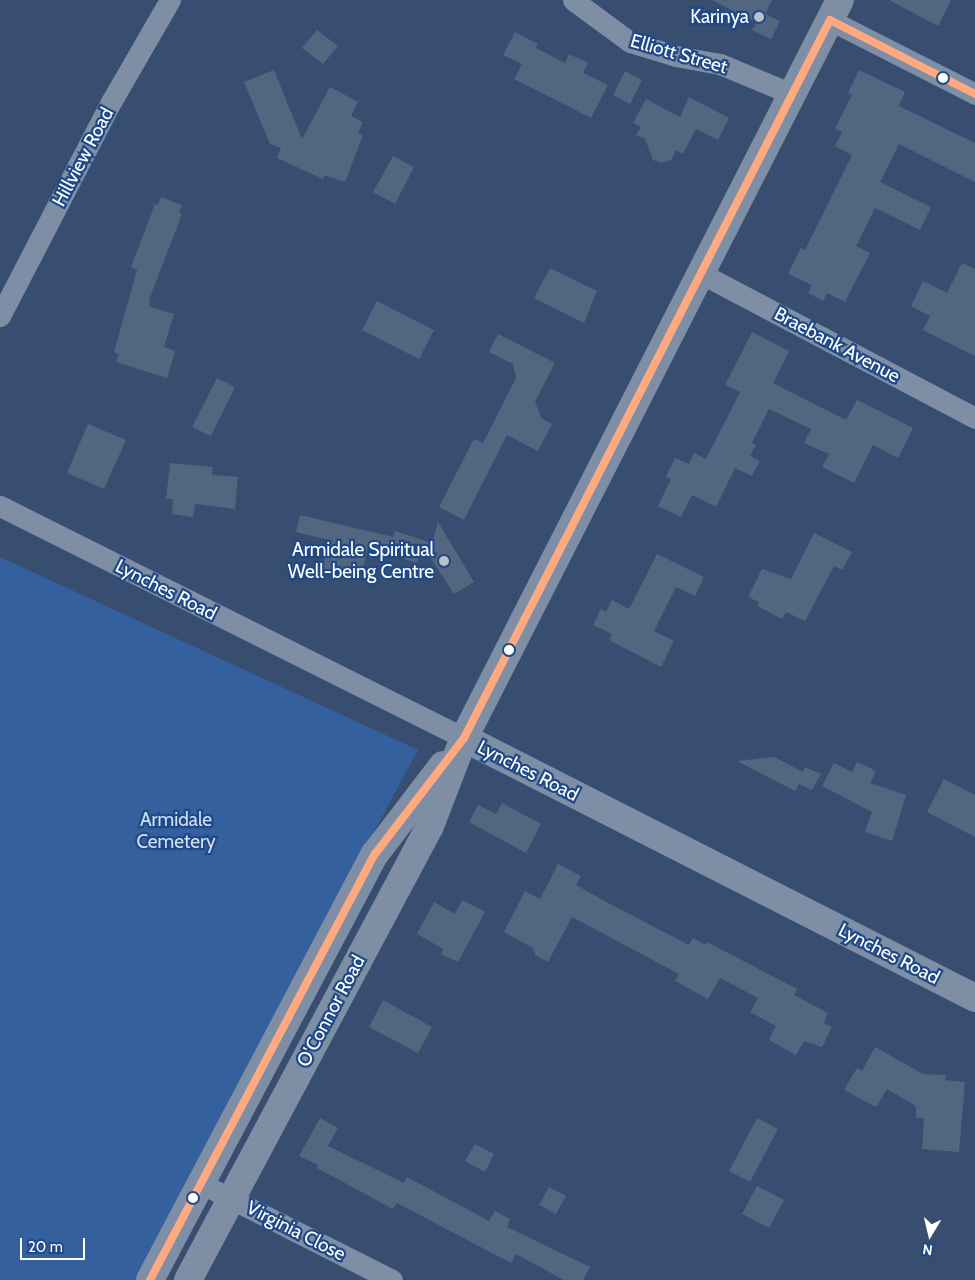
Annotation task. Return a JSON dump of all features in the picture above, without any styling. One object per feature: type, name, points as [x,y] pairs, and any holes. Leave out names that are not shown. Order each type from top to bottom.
[{"type":"street","name":"Hillview Road","points":[[0,316],[111,102],[170,0]]},
{"type":"street","name":"Elliott Street","points":[[573,0],[630,42],[676,56],[720,64],[792,94]]},
{"type":"street","name":"O'Connor Road","points":[[188,1280],[430,826],[464,738],[835,10]]},
{"type":"street","points":[[835,10],[975,94]]},
{"type":"street","name":"Braebank Avenue","points":[[700,273],[975,418]]},
{"type":"street","name":"Lynches Road","points":[[0,506],[464,738],[975,998]]},
{"type":"street","name":"O'Connor Road","points":[[150,1280],[375,854],[464,738]]},
{"type":"street","name":"Virginia Close","points":[[200,1183],[392,1280]]},
{"type":"green space","name":"Armidale Cemetery","points":[[0,557],[418,750],[266,1032],[139,1280],[0,1280]]},
{"type":"building","name":"Karinya","points":[[712,0],[772,0],[765,14],[780,21],[771,39],[752,30],[756,23]]},
{"type":"building","points":[[889,0],[951,0],[938,26]]},
{"type":"building","points":[[317,30],[338,46],[323,64],[302,48]]},
{"type":"building","points":[[515,32],[538,44],[536,48],[565,63],[569,54],[588,63],[583,73],[608,85],[591,118],[514,79],[522,64],[503,55]]},
{"type":"building","points":[[274,70],[302,139],[330,87],[358,102],[351,116],[363,122],[358,133],[363,135],[345,182],[324,175],[323,179],[277,158],[281,148],[270,144],[244,82]]},
{"type":"building","points":[[859,70],[905,92],[899,106],[975,143],[975,182],[899,144],[880,182],[931,207],[920,230],[875,208],[856,246],[870,253],[845,302],[827,293],[823,301],[808,293],[812,285],[788,274],[801,248],[805,250],[852,155],[835,146],[842,132],[835,129],[852,95],[848,93]]},
{"type":"building","points":[[625,71],[642,80],[630,104],[613,95]]},
{"type":"building","points":[[689,97],[729,118],[718,140],[696,129],[683,154],[676,150],[671,160],[661,163],[653,160],[645,139],[636,135],[641,127],[633,123],[646,99],[680,117]]},
{"type":"building","points":[[393,156],[414,167],[395,204],[373,192]]},
{"type":"building","points":[[161,197],[182,205],[179,213],[182,214],[149,300],[150,307],[174,314],[164,347],[175,351],[167,378],[116,362],[119,354],[114,352],[137,270],[131,267],[155,204],[158,205]]},
{"type":"building","points":[[962,263],[975,269],[975,356],[923,330],[930,316],[911,306],[923,281],[947,293]]},
{"type":"building","points":[[550,268],[597,291],[584,323],[534,298]]},
{"type":"building","points":[[377,301],[434,330],[419,359],[362,330]]},
{"type":"building","points":[[752,332],[789,351],[773,383],[846,420],[857,400],[913,428],[898,458],[873,445],[854,483],[822,467],[829,454],[804,443],[811,429],[769,409],[752,443],[756,445],[750,456],[760,461],[752,476],[735,468],[716,507],[692,495],[681,517],[658,506],[671,479],[666,477],[675,458],[689,464],[694,453],[706,459],[740,392],[725,385]]},
{"type":"building","points":[[498,334],[555,363],[535,402],[542,419],[552,424],[538,451],[507,435],[464,520],[439,507],[474,439],[483,443],[516,378],[513,364],[489,352]]},
{"type":"building","points":[[217,378],[235,387],[211,436],[192,427]]},
{"type":"building","points":[[88,424],[126,440],[104,489],[67,473]]},
{"type":"building","points":[[170,463],[213,467],[212,475],[238,477],[235,509],[195,504],[193,517],[172,514],[173,499],[166,499]]},
{"type":"building","points":[[300,515],[393,537],[395,531],[432,543],[438,522],[474,582],[454,594],[423,546],[417,563],[368,547],[361,577],[322,568],[329,540],[296,532]]},
{"type":"building","points":[[814,533],[852,552],[842,570],[834,566],[805,621],[786,612],[782,619],[757,606],[759,602],[748,597],[762,569],[791,579]]},
{"type":"building","points":[[657,554],[704,577],[695,596],[676,587],[654,631],[674,641],[661,667],[609,640],[612,634],[593,625],[601,609],[606,612],[612,600],[629,609]]},
{"type":"building","points":[[774,757],[803,772],[805,767],[821,774],[812,790],[799,784],[795,791],[737,761]]},
{"type":"building","points":[[857,762],[876,771],[870,783],[906,795],[892,841],[865,832],[872,812],[822,786],[834,763],[852,772]]},
{"type":"building","points":[[944,779],[975,795],[975,837],[927,812]]},
{"type":"building","points":[[502,803],[541,824],[526,853],[469,822],[478,805],[496,814]]},
{"type":"building","points":[[558,864],[581,876],[576,885],[610,904],[689,945],[693,938],[706,945],[707,942],[797,989],[794,995],[828,1013],[824,1023],[832,1027],[822,1047],[804,1041],[796,1055],[769,1040],[776,1026],[750,1012],[758,998],[720,978],[708,999],[675,981],[679,974],[572,917],[548,962],[535,955],[533,948],[504,932],[525,891],[540,899]]},
{"type":"building","points":[[462,900],[485,912],[458,962],[441,954],[443,949],[417,934],[434,902],[455,914]]},
{"type":"building","points":[[383,1000],[432,1027],[418,1053],[369,1027]]},
{"type":"building","points":[[875,1047],[923,1074],[946,1075],[945,1080],[965,1082],[959,1152],[922,1149],[924,1118],[916,1118],[916,1106],[887,1089],[876,1107],[844,1090],[857,1068],[862,1071]]},
{"type":"building","points":[[320,1118],[338,1128],[328,1146],[404,1183],[407,1177],[489,1221],[495,1211],[510,1219],[507,1227],[590,1267],[583,1280],[564,1280],[516,1254],[511,1263],[397,1203],[393,1209],[317,1168],[318,1165],[299,1156]]},
{"type":"building","points":[[757,1118],[778,1129],[750,1182],[729,1171]]},
{"type":"building","points":[[475,1144],[494,1154],[485,1172],[465,1161]]},
{"type":"building","points":[[757,1186],[784,1200],[769,1228],[742,1214]]},
{"type":"building","points":[[549,1187],[566,1196],[556,1214],[539,1205]]},
{"type":"transit line","points":[[150,1280],[375,854],[464,738],[830,20],[975,94]]},
{"type":"place","name":"Karinya","points":[[759,17]]},
{"type":"place","name":"Armidale Spiritual Well-being Centre","points":[[444,561]]}]
